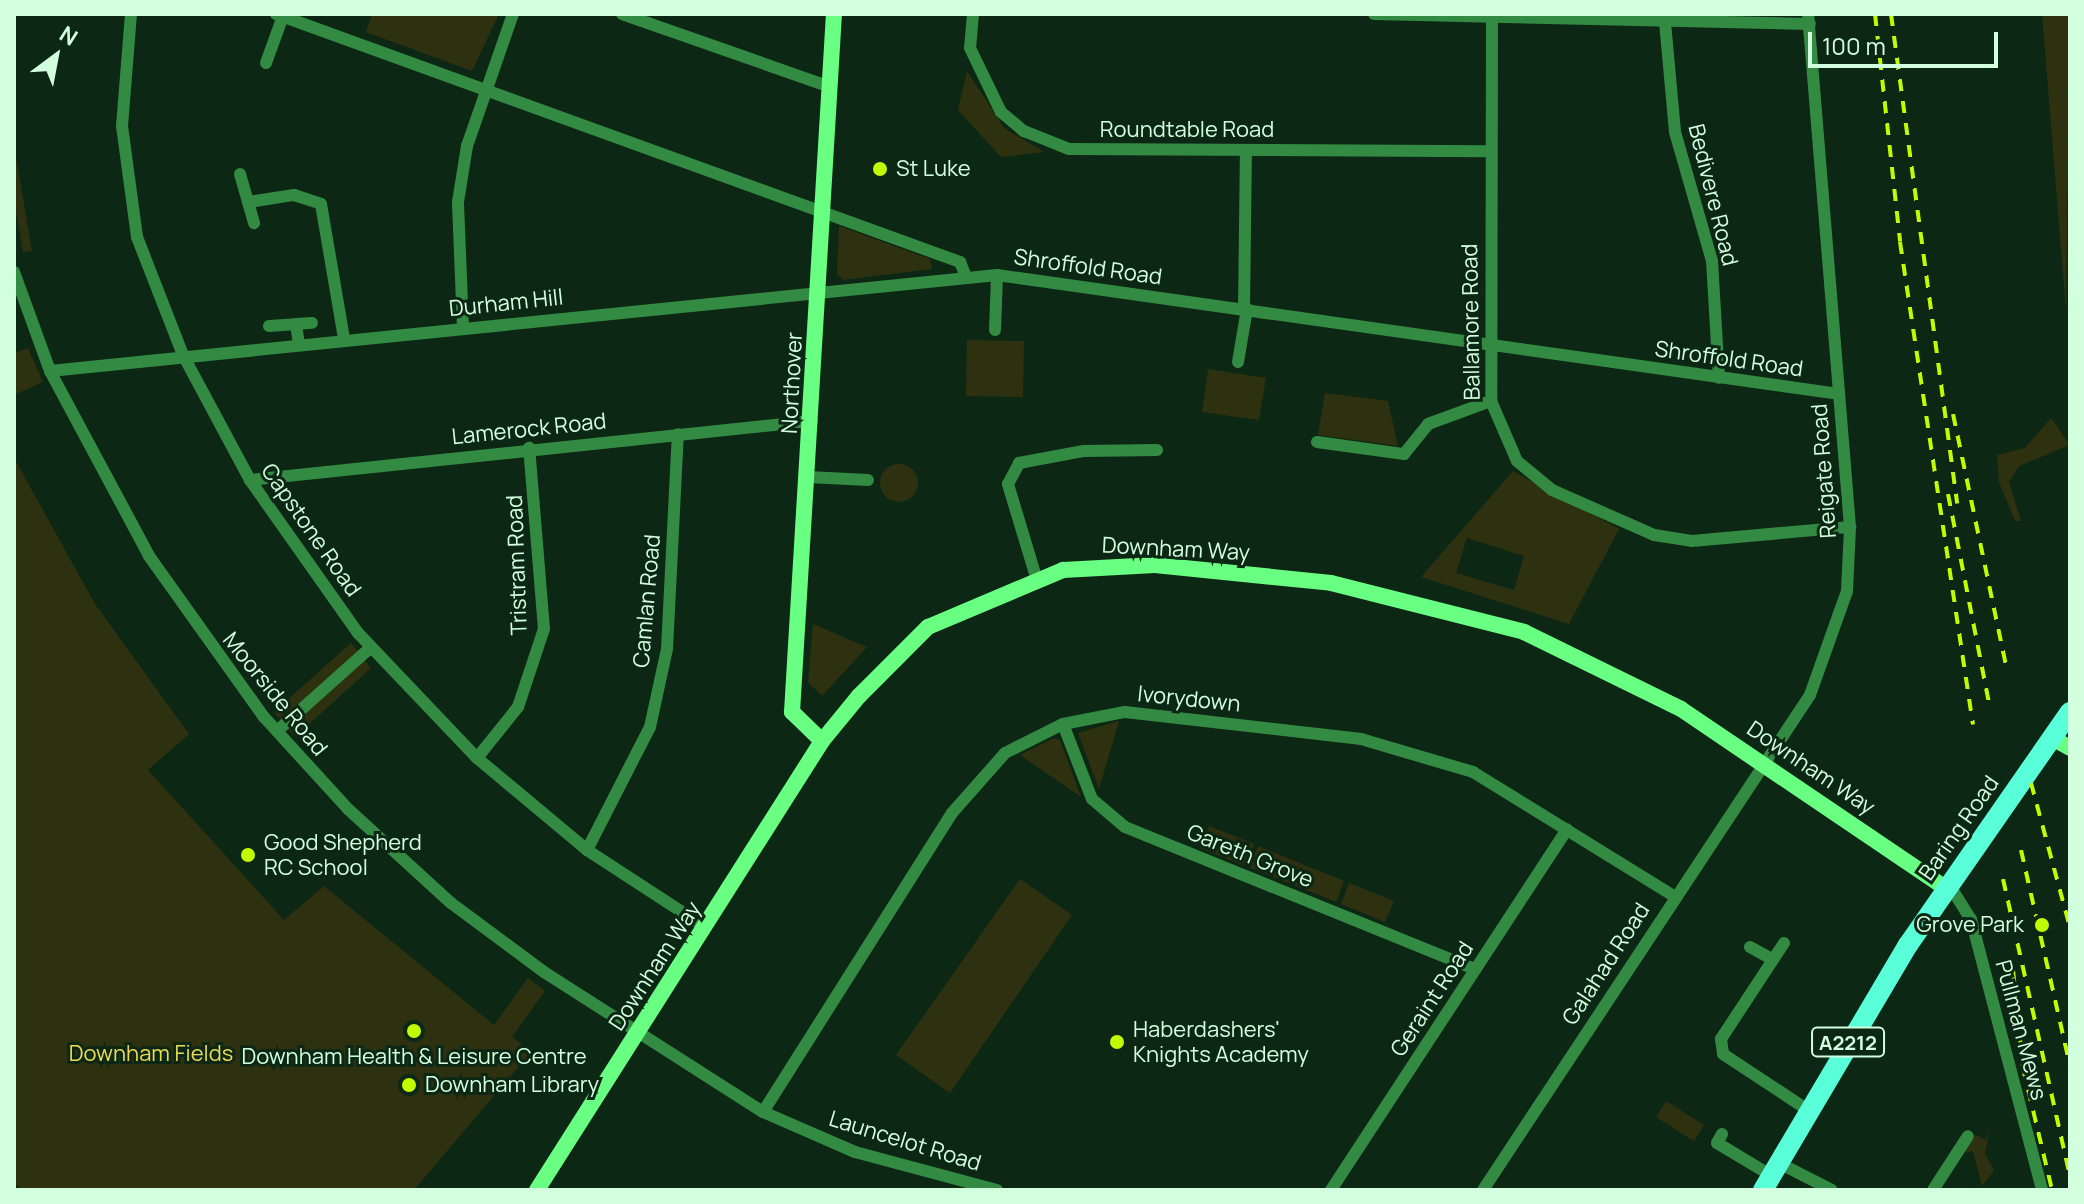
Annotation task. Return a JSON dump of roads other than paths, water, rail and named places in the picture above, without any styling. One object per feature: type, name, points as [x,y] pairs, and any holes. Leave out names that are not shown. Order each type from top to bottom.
[{"type":"main road","name":"Baring Road","points":[[2057,737],[2070,693]]},
{"type":"main road","name":"Baring Road","points":[[1771,1176],[1808,1110],[1948,887],[1968,863],[2038,754],[2057,737],[2070,712]]},
{"type":"street","name":"Capstone Road","points":[[131,14],[123,74],[128,182],[137,237],[183,355],[250,480],[370,648],[477,758],[587,850],[705,927]]},
{"type":"street","points":[[463,328],[458,202],[486,90],[513,14]]},
{"type":"street","points":[[622,14],[659,20],[831,87]]},
{"type":"street","name":"Northover","points":[[822,741],[792,712],[812,421],[834,14]]},
{"type":"street","name":"Roundtable Road","points":[[973,14],[970,48],[983,86],[1024,131],[1069,149],[1489,151]]},
{"type":"street","points":[[1374,14],[1665,22],[1809,19]]},
{"type":"street","points":[[266,63],[280,15],[960,262],[966,277]]},
{"type":"street","name":"Ballamore Road","points":[[1492,16],[1489,151],[1491,401],[1502,437],[1533,476],[1654,535],[1692,541],[1850,527]]},
{"type":"street","name":"Reigate Road","points":[[1763,762],[1810,695],[1847,591],[1850,527],[1809,19]]},
{"type":"street","name":"Bedivere Road","points":[[1665,22],[1675,132],[1712,261],[1719,378]]},
{"type":"street","points":[[1238,362],[1246,309],[1246,150]]},
{"type":"street","points":[[240,174],[254,223]]},
{"type":"street","points":[[248,202],[294,195],[321,204],[344,338]]},
{"type":"street","name":"Moorside Road","points":[[14,272],[50,371],[149,556],[277,731],[451,903],[636,1034]]},
{"type":"street","points":[[995,330],[997,275]]},
{"type":"street","name":"Shroffold Road","points":[[966,277],[997,275],[1839,394]]},
{"type":"street","name":"Durham Hill","points":[[50,371],[344,338],[966,277]]},
{"type":"street","points":[[269,326],[312,323]]},
{"type":"street","points":[[296,324],[299,344]]},
{"type":"street","points":[[1317,442],[1404,454],[1428,424],[1491,401]]},
{"type":"street","name":"Lamerock Road","points":[[250,480],[529,448],[812,421]]},
{"type":"street","name":"Camlan Road","points":[[587,850],[650,727],[667,649],[678,434]]},
{"type":"street","name":"Tristram Road","points":[[477,758],[518,707],[544,629],[529,448]]},
{"type":"street","points":[[1036,577],[1008,484],[1019,463],[1084,451],[1157,450]]},
{"type":"street","points":[[808,477],[868,480]]},
{"type":"street","name":"Downham Way","points":[[537,1190],[822,741],[888,661],[928,627],[1036,577],[1082,566],[1155,565],[1392,593],[1583,657],[1763,762],[1948,887]]},
{"type":"street","points":[[277,731],[370,648]]},
{"type":"street","name":"Ivorydown","points":[[763,1112],[952,813],[1005,753],[1063,724],[1125,712],[1361,739],[1473,772],[1674,896]]},
{"type":"street","name":"Gareth Grove","points":[[1063,724],[1106,816],[1475,969]]},
{"type":"street","name":"Galahad Road","points":[[1483,1190],[1763,762]]},
{"type":"street","name":"Geraint Road","points":[[1331,1190],[1567,829]]},
{"type":"street","name":"Pullman Mews","points":[[1948,887],[1971,919],[2042,1190]]},
{"type":"street","points":[[1784,943],[1721,1039],[1718,1054],[1808,1110]]},
{"type":"street","points":[[1750,947],[1773,960]]},
{"type":"street","name":"Launcelot Road","points":[[636,1034],[763,1112],[855,1152],[997,1190]]},
{"type":"street","points":[[1933,1190],[1968,1136]]},
{"type":"street","points":[[1717,1143],[1771,1176],[1832,1190]]},
{"type":"railway","points":[[1875,14],[1900,242],[1973,725]]},
{"type":"railway","points":[[1891,14],[1957,504]]},
{"type":"railway","points":[[1953,414],[2006,666]]},
{"type":"railway","points":[[1948,494],[1989,703]]},
{"type":"railway","points":[[2031,783],[2070,928]]},
{"type":"railway","points":[[2021,850],[2070,1065]]},
{"type":"railway","points":[[2003,879],[2070,1177]]},
{"type":"railway","points":[[2013,970],[2023,1068],[2052,1190]]},
{"type":"place","name":"St Luke","points":[[880,169]]},
{"type":"place","name":"Good Shepherd RC School","points":[[248,855]]},
{"type":"place","name":"Grove Park","points":[[2042,925]]},
{"type":"place","name":"Downham Health & Leisure Centre","points":[[414,1031]]},
{"type":"place","name":"Haberdashers' Knights Academy","points":[[1117,1042]]},
{"type":"place","name":"Downham Library","points":[[409,1085]]},
{"type":"park label","name":"Downham Fields","points":[[151,1054]]}]
